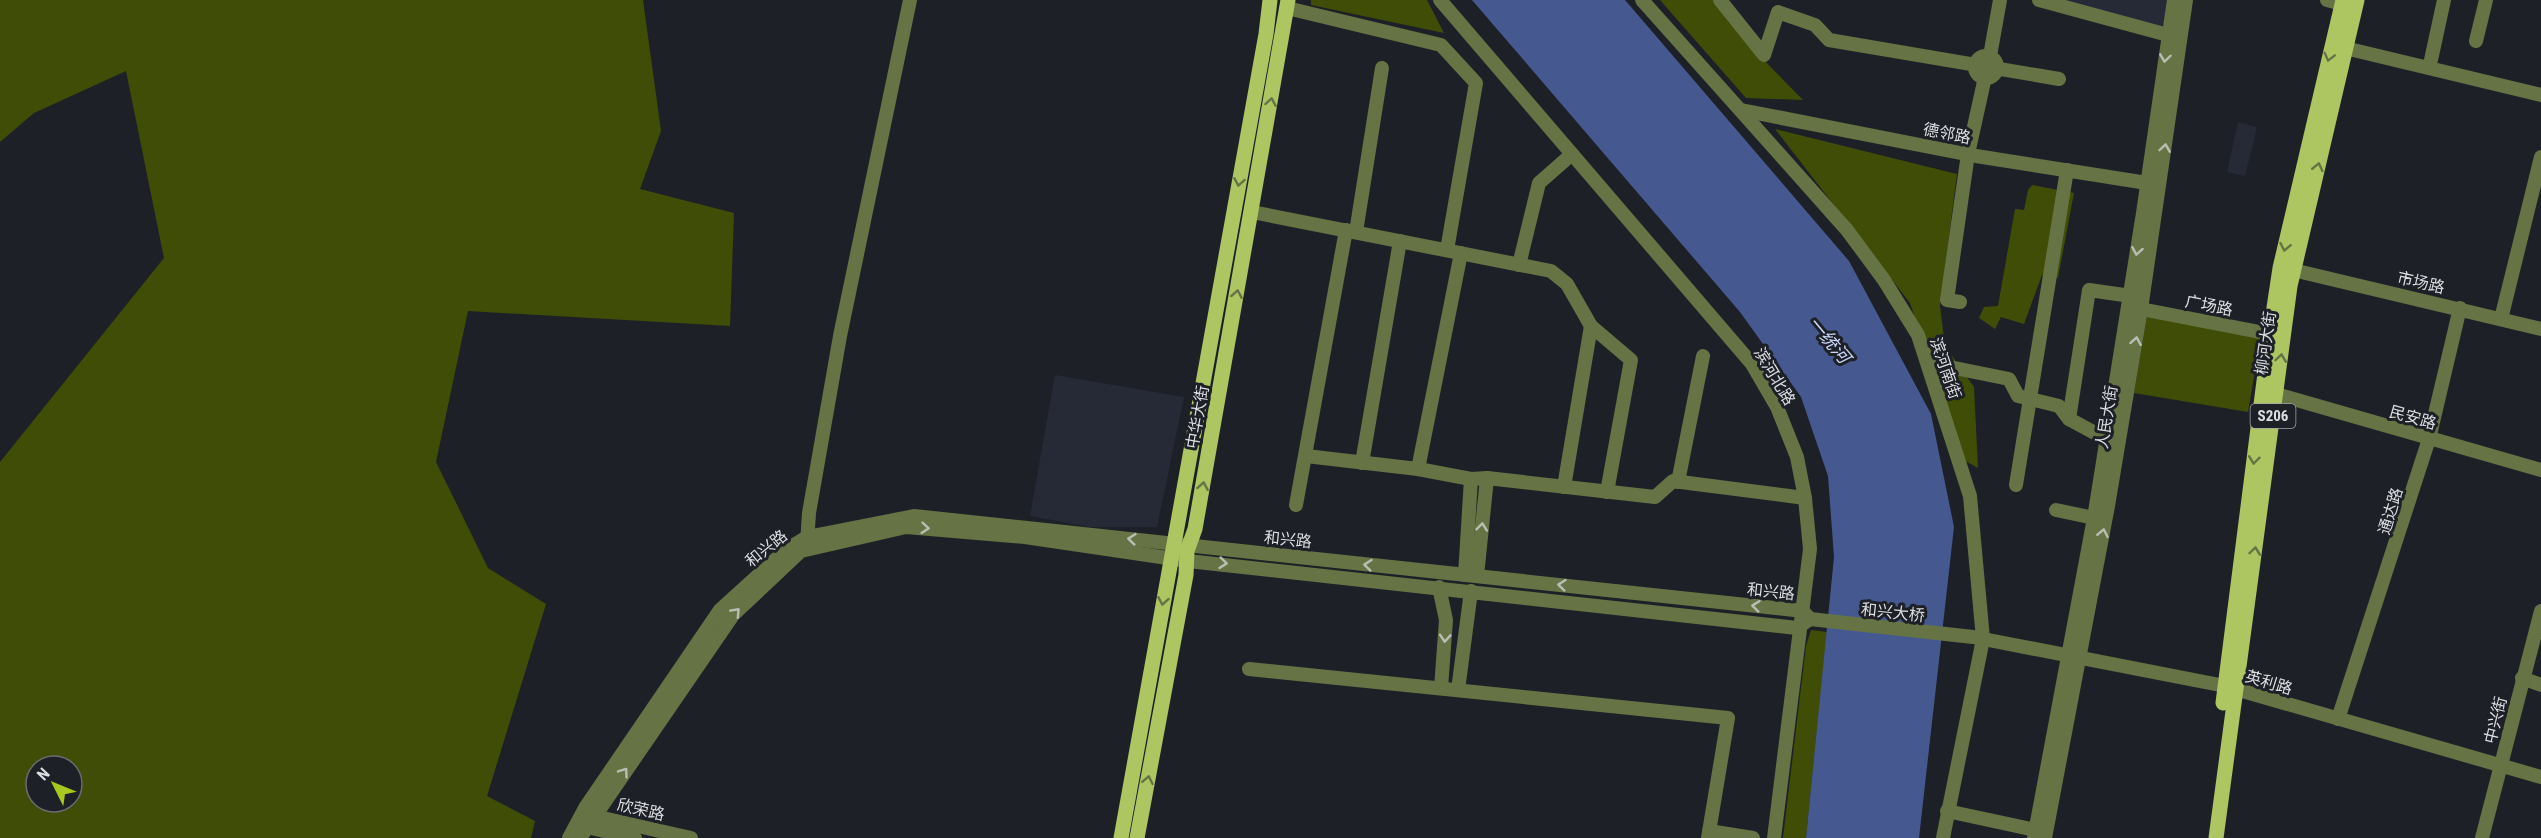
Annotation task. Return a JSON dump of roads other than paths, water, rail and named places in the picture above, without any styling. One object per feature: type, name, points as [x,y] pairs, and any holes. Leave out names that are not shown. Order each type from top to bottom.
[{"type":"main road","name":"中华大街","points":[[1121,838],[1178,548],[1270,0]]},
{"type":"main road","name":"柳河大街","points":[[2205,838],[2276,394],[2293,270],[2346,44],[2342,1]]},
{"type":"main road","name":"柳河大街","points":[[2216,838],[2230,687],[2270,334],[2289,227],[2342,1]]},
{"type":"main road","name":"中华大街","points":[[1178,548],[1195,529],[1288,4]]},
{"type":"main road","name":"中华大街","points":[[1137,838],[1188,561],[1178,548]]},
{"type":"street","points":[[807,543],[840,336],[910,0]]},
{"type":"street","name":"滨河北路","points":[[1440,0],[1752,364],[1777,407],[1797,457],[1805,498],[1810,549],[1804,619],[1774,838]]},
{"type":"street","name":"滨河南街","points":[[1642,0],[1847,230],[1884,280],[1918,335],[1970,496],[1978,638],[1943,838]]},
{"type":"street","points":[[1720,0],[1764,55],[1778,12],[1815,25],[1829,40],[1976,65],[1991,73],[2059,79]]},
{"type":"street","points":[[1990,56],[2000,0]]},
{"type":"street","points":[[2039,0],[2168,35]]},
{"type":"street","name":"人民大街","points":[[2138,301],[2147,183],[2174,0]]},
{"type":"street","name":"人民大街","points":[[2038,836],[2138,301],[2186,0]]},
{"type":"street","points":[[2431,60],[2444,0]]},
{"type":"street","points":[[2476,41],[2486,0]]},
{"type":"street","points":[[1288,4],[1441,45],[1476,83],[1454,252],[1418,470]]},
{"type":"street","points":[[2346,44],[2431,60],[2541,86]]},
{"type":"street","points":[[2346,44],[2541,95]]},
{"type":"street","points":[[1976,65],[1983,57],[1990,56]]},
{"type":"street","points":[[1960,302],[1947,300],[1968,154],[1996,62],[1990,56]]},
{"type":"street","points":[[1296,504],[1382,68]]},
{"type":"street","name":"德邻路","points":[[1741,110],[1968,154],[2147,183]]},
{"type":"street","points":[[1519,265],[1539,183],[1572,154]]},
{"type":"street","points":[[2500,319],[2541,157]]},
{"type":"street","points":[[2016,485],[2067,170]]},
{"type":"street","points":[[1252,213],[1551,271],[1567,284],[1591,326],[1631,360],[1607,492]]},
{"type":"street","points":[[1362,463],[1400,241]]},
{"type":"street","name":"市场路","points":[[2293,270],[2541,329]]},
{"type":"street","name":"广场路","points":[[2069,419],[2089,290],[2270,334]]},
{"type":"street","name":"通达路","points":[[2338,719],[2429,439],[2460,308]]},
{"type":"street","points":[[1564,486],[1591,326]]},
{"type":"street","points":[[1678,482],[1703,356]]},
{"type":"street","points":[[1930,363],[2009,379],[2018,396],[2059,406],[2069,419],[2113,440]]},
{"type":"street","name":"民安路","points":[[2276,394],[2541,470]]},
{"type":"street","name":"人民大街","points":[[2072,656],[2094,518],[2113,440]]},
{"type":"street","points":[[1306,456],[1471,479],[1487,478],[1655,497],[1673,481],[1805,498]]},
{"type":"street","points":[[1471,576],[1487,478]]},
{"type":"street","points":[[1471,479],[1471,576]]},
{"type":"street","points":[[2056,510],[2094,518]]},
{"type":"street","name":"和兴路","points":[[569,838],[585,822],[733,615],[807,543],[914,516],[1178,548],[1471,576],[1804,619]]},
{"type":"street","name":"和兴路","points":[[1188,561],[1471,591],[1804,619]]},
{"type":"street","points":[[1439,587],[1446,620],[1441,688]]},
{"type":"street","points":[[1458,690],[1471,591]]},
{"type":"street","name":"中兴街","points":[[2482,838],[2541,611]]},
{"type":"street","name":"和兴大桥","points":[[1804,619],[1978,638]]},
{"type":"street","name":"英利路","points":[[1978,638],[2230,687],[2541,777]]},
{"type":"street","points":[[1249,669],[1728,718],[1708,835],[1753,838]]},
{"type":"street","points":[[2522,678],[2541,685]]},
{"type":"street","points":[[1947,811],[2038,836]]},
{"type":"street","name":"欣荣路","points":[[585,822],[634,838]]},
{"type":"street","name":"欣荣路","points":[[585,822],[692,838]]},
{"type":"water","name":"一统河","points":[[1472,0],[1625,0],[1849,261],[1931,414],[1954,527],[1919,838],[1806,838],[1834,557],[1828,476],[1801,397],[1740,312]]}]
